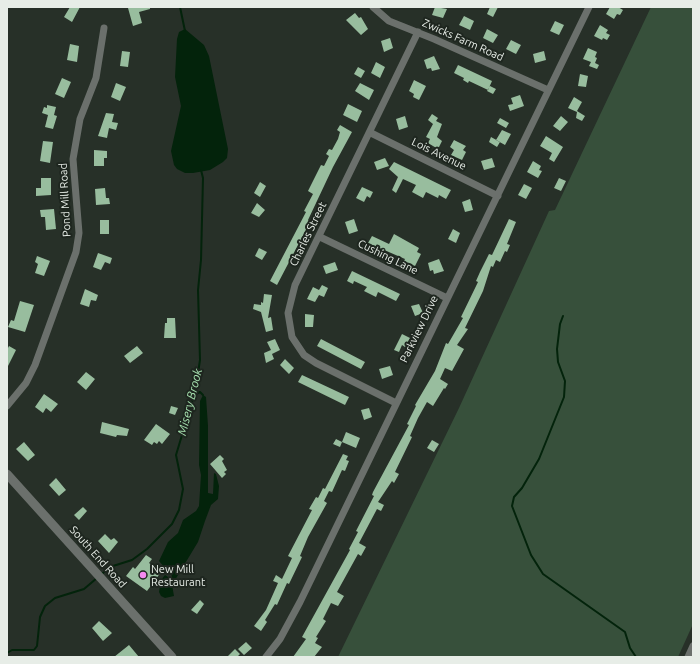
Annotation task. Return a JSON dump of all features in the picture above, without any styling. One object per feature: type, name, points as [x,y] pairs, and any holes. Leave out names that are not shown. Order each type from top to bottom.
[{"type":"street","name":"Zwicks Farm Road","points":[[373,7],[389,21],[418,32],[548,90]]},
{"type":"street","name":"Parkview Drive","points":[[266,657],[280,639],[300,602],[589,7]]},
{"type":"street","name":"Pond Mill Road","points":[[7,406],[18,394],[34,365],[76,252],[79,233],[74,159],[80,119],[96,78],[104,28]]},
{"type":"street","name":"Charles Street","points":[[396,403],[310,359],[299,350],[292,337],[288,313],[291,297],[371,133],[418,32]]},
{"type":"street","name":"Lois Avenue","points":[[371,133],[498,196]]},
{"type":"street","name":"Cushing Lane","points":[[320,237],[447,298]]},
{"type":"street","name":"South End Road","points":[[7,474],[172,657]]},
{"type":"street","points":[[688,657],[693,646]]},
{"type":"shaded area","points":[[651,7],[693,7],[693,624],[678,657],[338,657],[459,408],[549,211],[555,210]]},
{"type":"shaded area","points":[[185,29],[204,45],[209,56],[228,149],[227,158],[223,162],[210,170],[193,173],[185,173],[177,169],[174,165],[171,151],[181,106],[175,77],[177,39],[179,32]]},
{"type":"shaded area","points":[[203,395],[206,397],[208,426],[208,493],[213,494],[214,473],[216,474],[219,486],[218,499],[211,505],[198,542],[172,585],[174,596],[165,598],[161,596],[159,592],[161,580],[165,575],[171,579],[172,576],[159,561],[168,542],[178,533],[183,520],[196,511],[199,506],[201,475],[199,465],[200,401]]},
{"type":"building","points":[[70,7],[80,7],[72,22],[64,17]]},
{"type":"building","points":[[150,7],[150,9],[139,12],[142,23],[133,26],[128,8]]},
{"type":"building","points":[[435,7],[447,9],[443,18],[432,15]]},
{"type":"building","points":[[490,7],[498,7],[493,17],[487,14]]},
{"type":"building","points":[[610,7],[618,7],[623,10],[620,15],[617,14],[614,19],[606,14]]},
{"type":"building","points":[[355,13],[359,18],[361,17],[368,29],[361,35],[346,20]]},
{"type":"building","points":[[464,16],[474,21],[470,30],[459,25]]},
{"type":"building","points":[[555,21],[564,25],[559,35],[550,31]]},
{"type":"building","points":[[600,25],[608,30],[606,33],[610,35],[607,40],[603,38],[602,40],[594,36]]},
{"type":"building","points":[[487,29],[498,35],[493,43],[483,38]]},
{"type":"building","points":[[390,38],[393,48],[384,52],[381,41]]},
{"type":"building","points":[[511,40],[521,45],[516,54],[506,49]]},
{"type":"building","points":[[70,44],[79,46],[77,62],[67,60]]},
{"type":"building","points":[[588,48],[597,52],[595,63],[599,65],[597,69],[589,66],[591,62],[583,59]]},
{"type":"building","points":[[122,51],[130,52],[128,67],[120,66]]},
{"type":"building","points":[[544,51],[546,60],[535,63],[533,54]]},
{"type":"building","points":[[434,56],[440,69],[432,71],[431,68],[427,69],[424,60]]},
{"type":"building","points":[[376,62],[385,67],[380,78],[371,73]]},
{"type":"building","points":[[458,65],[492,81],[488,90],[469,81],[468,83],[463,80],[464,78],[454,73]]},
{"type":"building","points":[[358,67],[365,71],[361,78],[354,74]]},
{"type":"building","points":[[580,74],[588,76],[586,87],[578,86]]},
{"type":"building","points":[[62,78],[71,82],[64,98],[55,94]]},
{"type":"building","points":[[414,80],[426,86],[419,100],[413,97],[414,94],[409,91]]},
{"type":"building","points":[[116,83],[126,87],[120,101],[111,97]]},
{"type":"building","points":[[360,83],[374,90],[369,100],[355,91]]},
{"type":"building","points":[[490,86],[496,89],[493,94],[487,91]]},
{"type":"building","points":[[520,95],[524,106],[510,111],[508,105],[513,104],[511,98]]},
{"type":"building","points":[[574,97],[582,102],[577,111],[585,116],[582,121],[576,118],[577,112],[568,108]]},
{"type":"building","points":[[348,104],[362,111],[357,122],[343,115]]},
{"type":"building","points":[[47,105],[56,107],[54,115],[57,116],[53,129],[45,127],[48,115],[42,113],[44,107],[47,108]]},
{"type":"building","points":[[106,113],[114,114],[112,122],[118,123],[116,130],[109,128],[107,138],[98,136]]},
{"type":"building","points":[[432,114],[438,118],[436,121],[442,124],[437,137],[442,141],[438,149],[428,143],[430,139],[426,137],[433,124],[428,120]]},
{"type":"building","points":[[405,116],[408,127],[399,130],[396,119]]},
{"type":"building","points":[[561,116],[568,122],[560,131],[553,126]]},
{"type":"building","points":[[500,118],[509,123],[506,128],[497,123]]},
{"type":"building","points":[[340,125],[352,132],[333,167],[308,220],[310,222],[277,285],[270,281],[306,212],[304,211],[313,194],[308,191],[321,165],[324,166],[329,156],[326,154],[329,149],[332,150],[338,139],[340,132],[337,130]]},
{"type":"building","points":[[502,130],[511,134],[505,145],[496,140]]},
{"type":"building","points":[[546,136],[563,147],[554,162],[549,159],[552,153],[540,146]]},
{"type":"building","points":[[491,137],[500,142],[497,147],[489,142]]},
{"type":"building","points":[[454,140],[466,146],[463,150],[466,152],[462,160],[451,155],[454,150],[450,147]]},
{"type":"building","points":[[43,141],[53,142],[50,163],[40,161]]},
{"type":"building","points":[[94,150],[107,151],[107,158],[104,158],[104,166],[94,166]]},
{"type":"building","points":[[385,158],[389,166],[377,170],[374,162]]},
{"type":"building","points":[[492,158],[495,167],[484,170],[481,161]]},
{"type":"building","points":[[533,161],[541,166],[539,170],[542,171],[538,178],[527,172]]},
{"type":"building","points":[[394,162],[451,190],[446,199],[439,195],[438,198],[426,192],[423,198],[412,192],[416,185],[403,179],[396,193],[392,190],[398,177],[389,169]]},
{"type":"building","points":[[41,178],[51,178],[51,195],[36,196],[36,188],[41,188]]},
{"type":"building","points":[[559,178],[566,181],[561,191],[554,188]]},
{"type":"building","points":[[260,182],[266,186],[260,197],[254,193]]},
{"type":"building","points":[[524,184],[532,188],[526,199],[518,195]]},
{"type":"building","points":[[362,187],[373,192],[370,198],[367,196],[364,202],[356,198]]},
{"type":"building","points":[[105,188],[106,198],[109,198],[110,204],[96,205],[95,189]]},
{"type":"building","points":[[470,199],[473,210],[465,212],[462,202]]},
{"type":"building","points":[[257,203],[265,210],[259,217],[251,213]]},
{"type":"building","points":[[54,209],[56,229],[46,230],[45,217],[41,217],[40,210]]},
{"type":"building","points":[[354,219],[358,231],[349,234],[345,222]]},
{"type":"building","points":[[509,219],[516,222],[507,244],[510,245],[507,252],[505,251],[500,262],[496,260],[493,267],[491,266],[483,291],[465,328],[468,329],[457,345],[464,349],[452,371],[445,368],[440,379],[448,384],[433,406],[427,402],[418,418],[410,436],[412,437],[395,472],[399,474],[394,483],[392,481],[378,502],[384,505],[381,511],[377,509],[359,543],[366,547],[361,556],[358,554],[337,592],[344,596],[338,606],[331,603],[323,619],[326,621],[316,637],[318,638],[315,643],[322,647],[314,657],[293,657],[306,639],[302,637],[350,550],[349,549],[358,532],[356,531],[374,496],[372,495],[373,492],[409,425],[407,424],[416,406],[415,405],[435,371],[446,343],[448,344],[463,318],[461,317],[478,282],[476,281],[480,272],[489,254],[492,255]]},
{"type":"building","points":[[100,220],[109,220],[109,234],[100,234]]},
{"type":"building","points":[[453,229],[460,233],[456,243],[448,239]]},
{"type":"building","points":[[394,234],[419,248],[417,252],[421,254],[415,266],[404,261],[405,259],[368,243],[372,236],[389,244]]},
{"type":"building","points":[[259,248],[267,252],[262,260],[255,256]]},
{"type":"building","points":[[98,253],[112,258],[110,264],[105,262],[101,270],[93,267]]},
{"type":"building","points":[[37,256],[50,261],[44,276],[35,273],[38,264],[35,262]]},
{"type":"building","points":[[439,259],[444,271],[434,274],[433,270],[430,271],[428,263]]},
{"type":"building","points":[[335,262],[338,270],[326,274],[323,266]]},
{"type":"building","points":[[352,271],[400,294],[396,301],[378,292],[376,297],[364,291],[367,287],[354,281],[353,284],[347,281]]},
{"type":"building","points":[[322,285],[328,288],[324,297],[319,295],[315,302],[307,299],[313,287],[319,290]]},
{"type":"building","points":[[85,289],[98,295],[96,301],[91,300],[89,307],[80,304]]},
{"type":"building","points":[[264,294],[272,295],[268,318],[271,317],[273,330],[266,332],[261,312],[253,309],[254,304],[261,305],[261,302],[263,303]]},
{"type":"building","points":[[20,301],[34,305],[25,332],[8,327],[11,320],[14,321]]},
{"type":"building","points":[[419,304],[423,313],[415,316],[411,306]]},
{"type":"building","points":[[305,314],[314,315],[313,327],[305,327]]},
{"type":"building","points":[[167,318],[175,318],[176,338],[164,338],[165,323],[167,323]]},
{"type":"building","points":[[402,334],[410,338],[405,347],[402,345],[399,352],[394,350]]},
{"type":"building","points":[[275,339],[280,350],[272,354],[274,359],[266,363],[264,353],[271,350],[267,342]]},
{"type":"building","points":[[321,339],[365,362],[361,369],[317,346]]},
{"type":"building","points":[[9,346],[16,350],[7,368],[7,350]]},
{"type":"building","points":[[137,346],[143,353],[130,363],[124,356]]},
{"type":"building","points":[[285,359],[294,368],[289,374],[280,365]]},
{"type":"building","points":[[390,366],[393,375],[382,379],[379,369]]},
{"type":"building","points":[[86,372],[95,379],[86,390],[77,382]]},
{"type":"building","points":[[302,375],[349,397],[345,405],[298,382]]},
{"type":"building","points":[[44,394],[58,404],[51,412],[46,408],[43,413],[35,407]]},
{"type":"building","points":[[171,406],[178,408],[175,415],[169,413]]},
{"type":"building","points":[[369,408],[372,417],[364,420],[361,410]]},
{"type":"building","points":[[102,422],[129,429],[127,436],[117,435],[116,437],[100,433]]},
{"type":"building","points":[[156,424],[170,434],[162,444],[159,441],[157,444],[154,442],[152,445],[144,440]]},
{"type":"building","points":[[346,432],[360,438],[356,448],[342,442]]},
{"type":"building","points":[[336,439],[342,442],[340,447],[333,444]]},
{"type":"building","points":[[432,440],[439,444],[434,452],[427,448]]},
{"type":"building","points":[[24,442],[35,455],[28,461],[16,449]]},
{"type":"building","points":[[343,454],[348,456],[346,460],[349,461],[345,471],[342,470],[332,492],[329,491],[324,501],[327,503],[308,537],[300,556],[302,557],[289,584],[287,583],[277,605],[275,604],[265,620],[267,622],[261,631],[254,626],[266,610],[278,583],[273,581],[276,575],[282,579],[292,558],[288,556],[312,510],[309,509],[316,497],[318,498],[323,488],[325,489]]},
{"type":"building","points":[[220,455],[224,459],[222,461],[227,470],[224,472],[226,474],[222,478],[210,464]]},
{"type":"building","points":[[56,478],[66,490],[59,496],[49,485]]},
{"type":"building","points":[[83,507],[87,511],[79,520],[74,515]]},
{"type":"building","points":[[105,534],[111,540],[114,538],[118,542],[109,553],[98,541]]},
{"type":"building","name":"New Mill Restaurant","points":[[146,555],[152,559],[149,563],[161,572],[147,591],[126,576],[133,567],[135,569]]},
{"type":"building","points":[[200,600],[204,604],[197,614],[191,610]]},
{"type":"building","points":[[99,621],[112,633],[103,641],[92,628]]},
{"type":"building","points":[[246,642],[252,648],[244,655],[238,649]]},
{"type":"building","points":[[129,645],[139,657],[114,657]]},
{"type":"building","points":[[235,649],[240,654],[237,657],[227,657]]},
{"type":"waterway","name":"Misery Brook","points":[[180,7],[185,31]]},
{"type":"waterway","name":"Misery Brook","points":[[100,575],[113,566],[132,560],[147,549],[172,524],[179,510],[183,489],[176,455],[195,392],[200,360],[198,290],[201,260],[203,178],[201,170]]},
{"type":"waterway","points":[[563,316],[560,324],[557,349],[558,362],[565,381],[564,397],[539,459],[522,488],[514,497],[512,506],[531,555],[543,574],[625,632],[630,648],[636,657]]},
{"type":"waterway","name":"Misery Brook","points":[[194,395],[200,392],[203,395]]},
{"type":"waterway","name":"Misery Brook","points":[[7,653],[12,650],[34,650],[37,646],[40,617],[45,606],[55,598],[84,589],[97,578]]},
{"type":"place","name":"New Mill Restaurant","points":[[143,575]]}]
